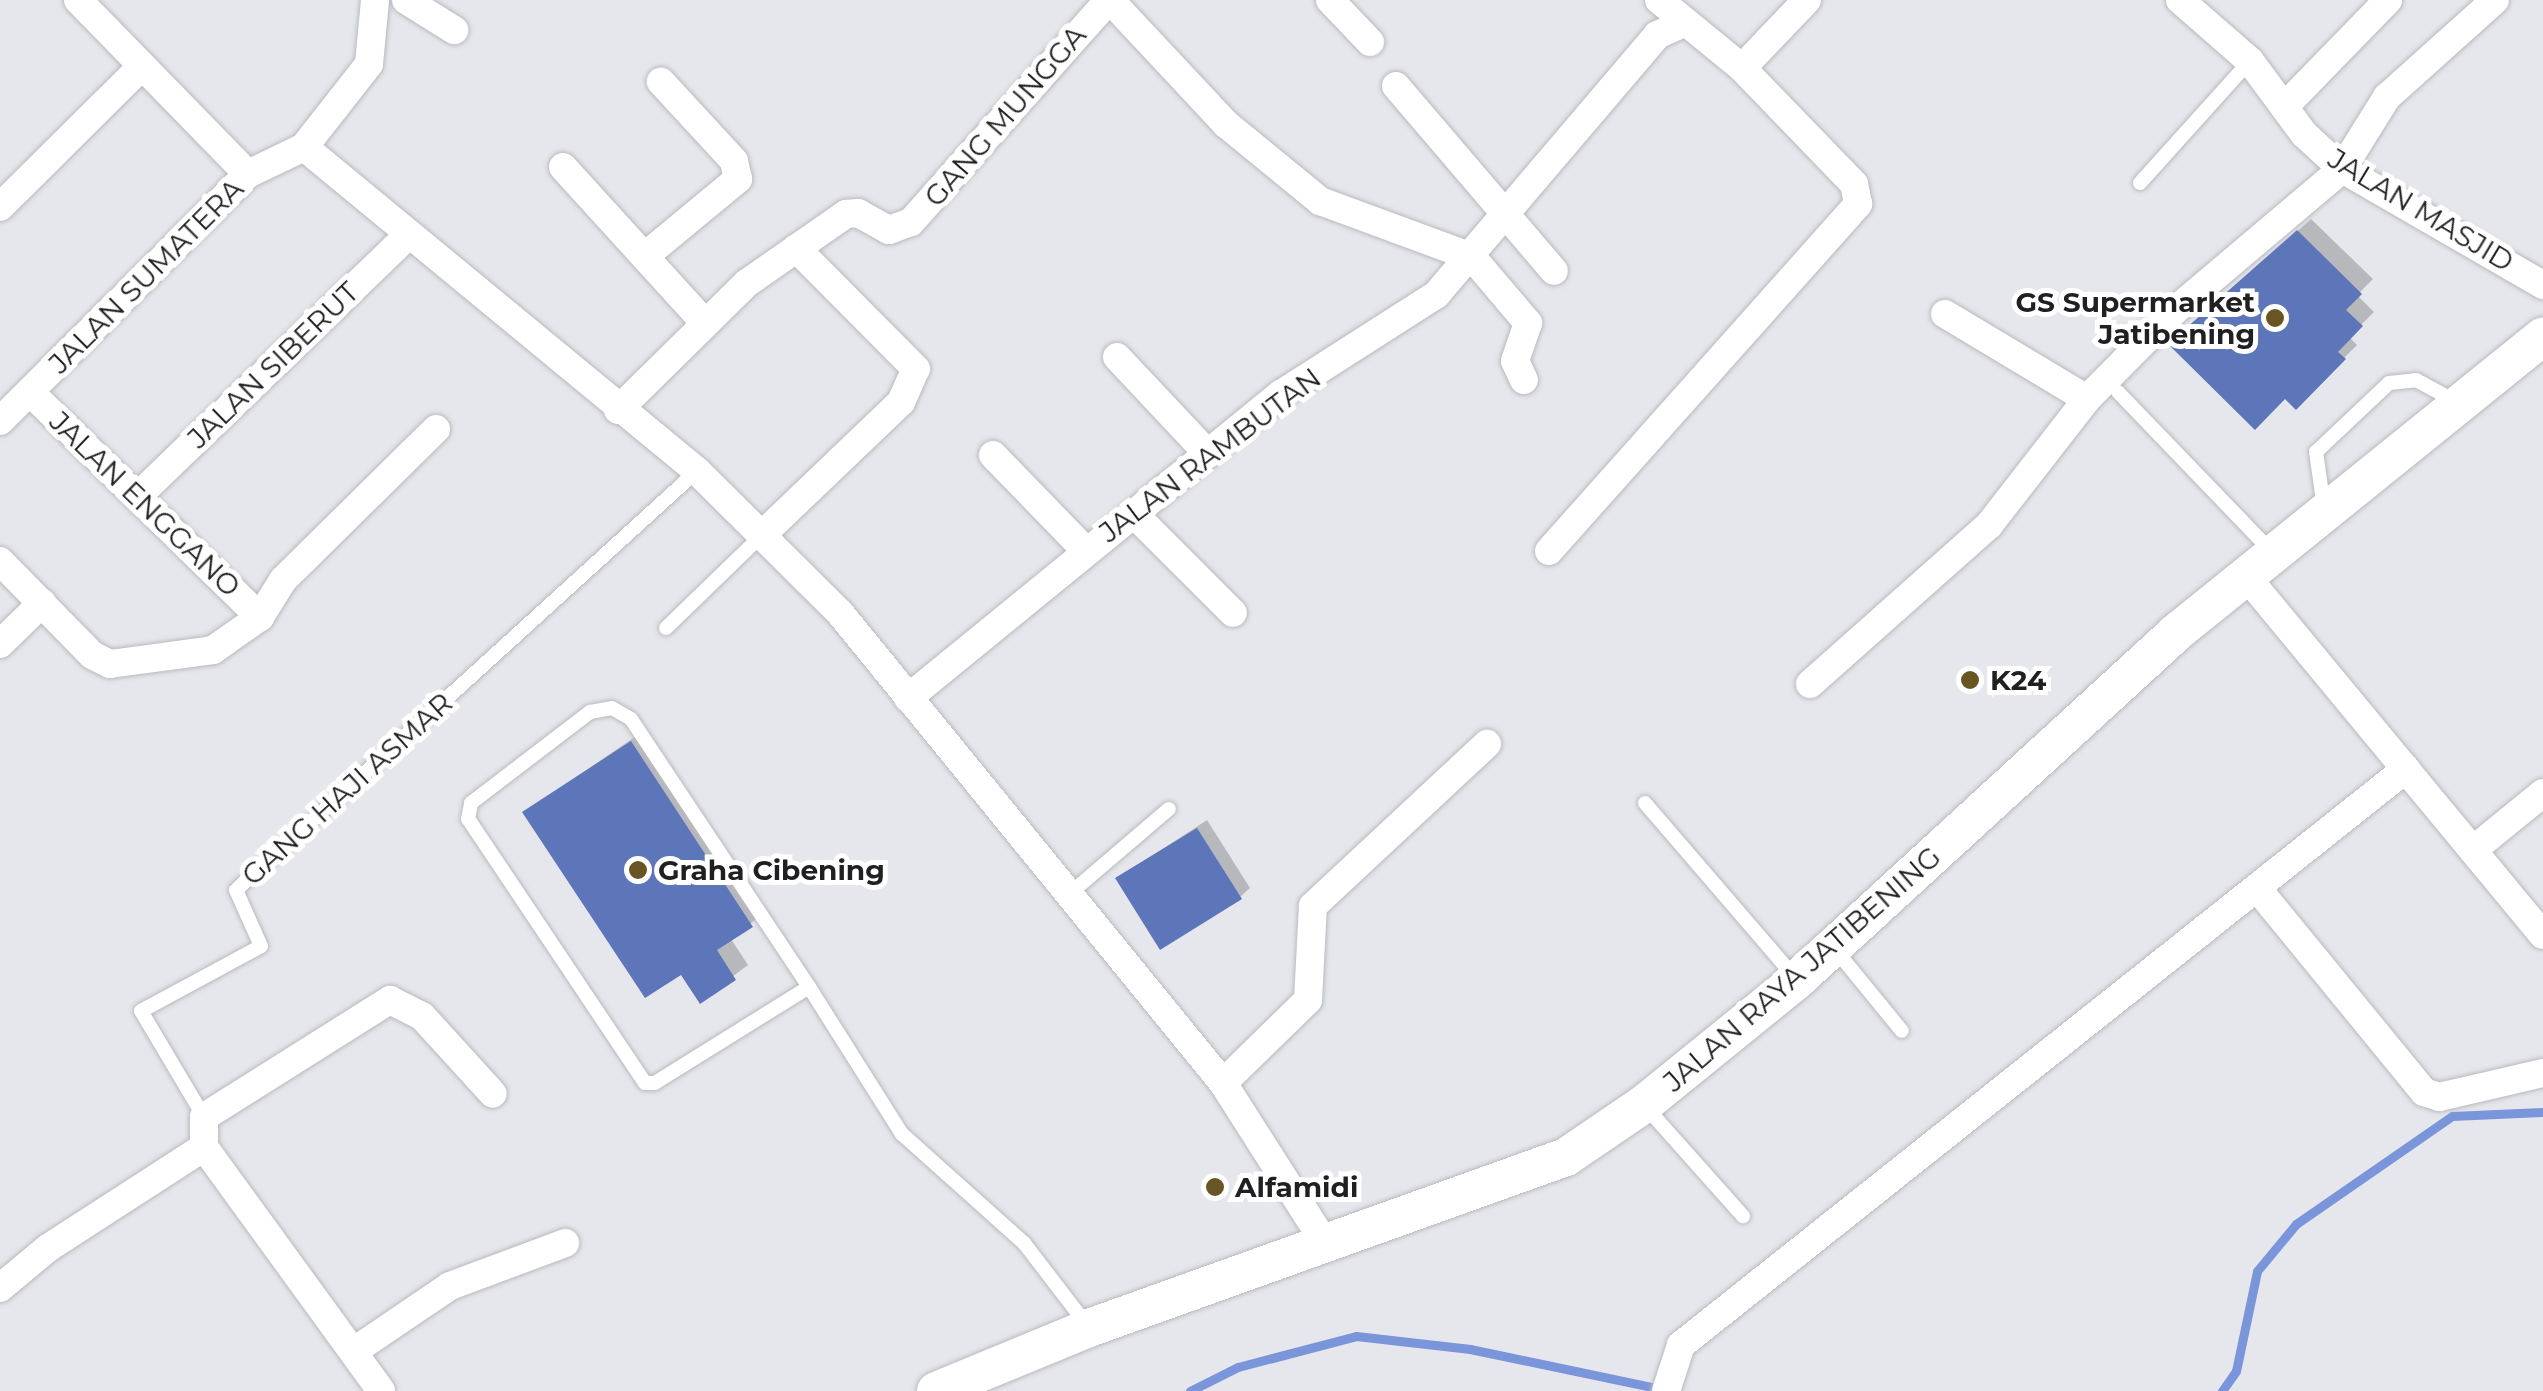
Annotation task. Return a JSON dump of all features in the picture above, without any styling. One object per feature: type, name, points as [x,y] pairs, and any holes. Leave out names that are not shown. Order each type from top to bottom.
[{"type":"main road","name":"JALAN RAYA JATIBENING","points":[[936,1391],[1089,1328],[1325,1242],[1521,1177],[1566,1157],[1644,1104],[1797,980],[2259,564],[2455,402],[2543,337]]},
{"type":"street","points":[[78,0],[248,174]]},
{"type":"street","points":[[376,0],[368,64],[304,146],[618,410],[697,471],[764,533],[908,698],[1066,896],[1224,1083],[1325,1242]]},
{"type":"street","points":[[406,0],[454,30]]},
{"type":"street","points":[[1109,0],[1226,124],[1320,201],[1472,257],[1528,323],[1515,361],[1524,380]]},
{"type":"street","name":"GANG MUNGGA","points":[[618,410],[704,321],[796,248],[851,212],[880,228],[911,222],[1109,0]]},
{"type":"street","points":[[1330,0],[1370,42]]},
{"type":"street","points":[[1549,551],[1858,204],[1854,184],[1742,68],[1660,0]]},
{"type":"street","points":[[1742,68],[1808,0]]},
{"type":"street","name":"JALAN MASJID","points":[[2180,0],[2250,61],[2304,134],[2342,168],[2543,285]]},
{"type":"street","points":[[2285,106],[2388,0]]},
{"type":"street","points":[[1810,684],[1988,525],[2087,399],[2173,312],[2342,168],[2387,97],[2495,0]]},
{"type":"street","name":"JALAN RAMBUTAN","points":[[908,698],[1084,549],[1136,516],[1281,394],[1436,295],[1657,35],[1684,23]]},
{"type":"street","points":[[0,206],[142,66]]},
{"type":"street","points":[[645,256],[738,179],[734,161],[661,82]]},
{"type":"street","points":[[1396,86],[1508,210],[1554,271]]},
{"type":"street","name":"JALAN SUMATERA","points":[[0,422],[248,174],[304,146]]},
{"type":"street","points":[[564,167],[704,321]]},
{"type":"street","name":"JALAN SIBERUT","points":[[138,496],[409,234]]},
{"type":"street","points":[[764,533],[901,402],[916,369],[796,248]]},
{"type":"street","points":[[1945,314],[2087,399]]},
{"type":"street","points":[[1117,357],[1208,454]]},
{"type":"street","name":"JALAN ENGGANO","points":[[30,392],[260,617]]},
{"type":"street","points":[[0,561],[92,655],[110,664],[213,650],[260,617],[283,580],[436,428]]},
{"type":"street","points":[[993,454],[1084,549]]},
{"type":"street","points":[[1136,516],[1233,612]]},
{"type":"street","points":[[2259,564],[2406,769],[2543,934]]},
{"type":"street","points":[[0,644],[42,603]]},
{"type":"street","points":[[1224,1083],[1308,1000],[1313,906],[1487,744]]},
{"type":"street","points":[[1667,1384],[1681,1344],[2406,769]]},
{"type":"street","points":[[2473,850],[2543,794]]},
{"type":"street","points":[[2257,888],[2424,1092],[2439,1097],[2543,1073]]},
{"type":"street","points":[[382,1391],[357,1349],[204,1147],[204,1117],[390,1000],[422,1016],[493,1094]]},
{"type":"street","points":[[0,1288],[48,1248],[204,1147]]},
{"type":"street","points":[[357,1349],[450,1286],[566,1243]]},
{"type":"lane","points":[[2140,183],[2250,61]]},
{"type":"lane","points":[[2324,508],[2316,452],[2388,383],[2416,380],[2455,402]]},
{"type":"lane","points":[[2118,392],[2259,564]]},
{"type":"lane","name":"GANG HAJI ASMAR","points":[[204,1117],[141,1011],[262,946],[236,890],[697,471]]},
{"type":"lane","points":[[666,628],[764,533]]},
{"type":"lane","points":[[809,987],[656,1083],[645,1083],[468,820],[471,803],[590,712],[622,712],[809,987],[902,1134],[1024,1243],[1089,1328]]},
{"type":"lane","points":[[1645,804],[1797,980]]},
{"type":"lane","points":[[1066,896],[1169,810]]},
{"type":"lane","points":[[1833,948],[1902,1031]]},
{"type":"lane","points":[[1644,1104],[1742,1216]]},
{"type":"building","name":"GS Supermarket Jatibening","points":[[2297,230],[2362,294],[2346,310],[2363,326],[2338,352],[2346,359],[2296,410],[2285,399],[2255,430],[2168,344]]},
{"type":"building","name":"Graha Cibening","points":[[631,741],[753,927],[717,950],[736,980],[700,1004],[681,975],[645,998],[522,812]]},
{"type":"building","points":[[1197,828],[1242,899],[1160,950],[1115,878]]},
{"type":"waterway","points":[[2222,1391],[2236,1371],[2257,1271],[2296,1224],[2452,1116],[2543,1112]]},
{"type":"waterway","points":[[1190,1391],[1238,1367],[1356,1336],[1470,1349],[1662,1389]]},
{"type":"place","name":"GS Supermarket Jatibening","points":[[2275,318]]},
{"type":"place","name":"K24","points":[[1970,680]]},
{"type":"place","name":"Graha Cibening","points":[[638,870]]},
{"type":"place","name":"Alfamidi","points":[[1215,1187]]}]
